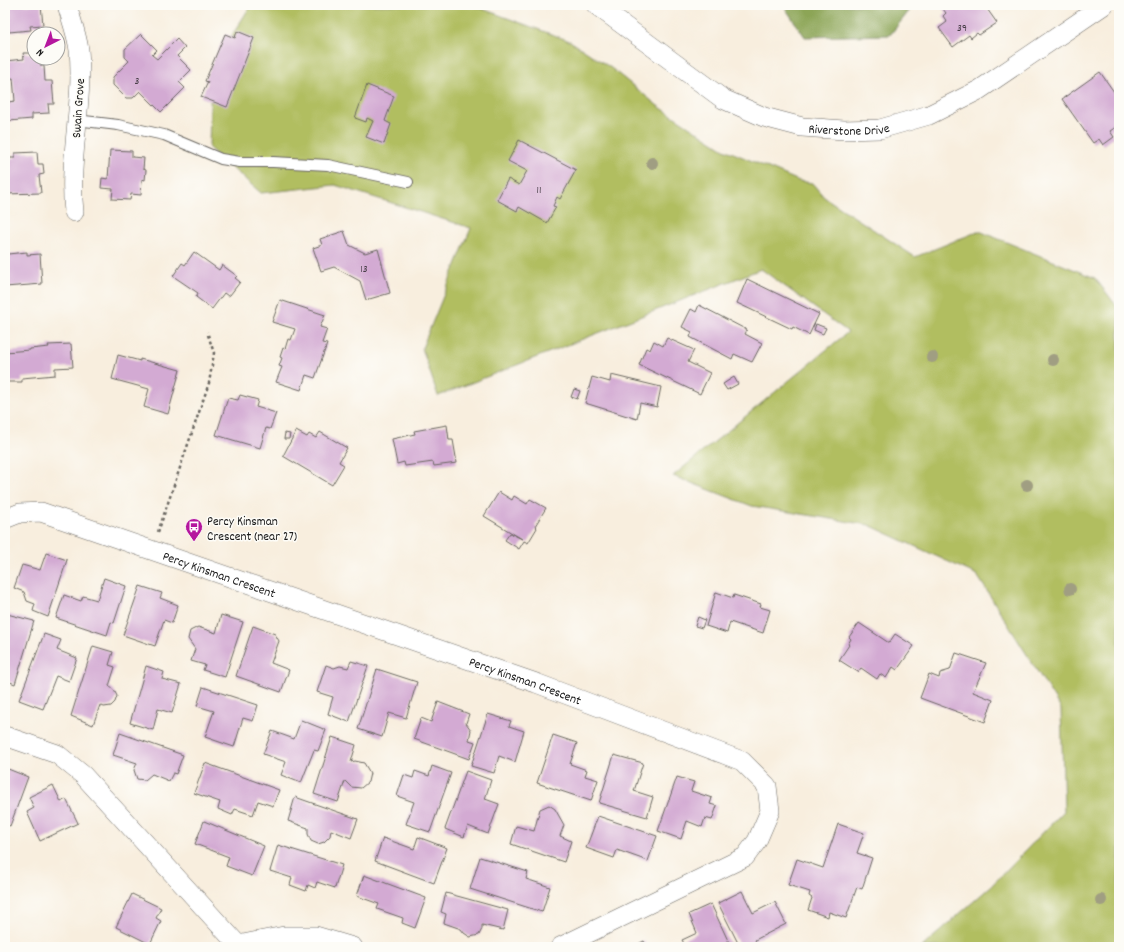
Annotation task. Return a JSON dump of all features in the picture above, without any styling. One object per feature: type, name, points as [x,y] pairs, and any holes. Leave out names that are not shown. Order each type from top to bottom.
[{"type":"street","name":"Swain Grove","points":[[67,5],[79,49],[79,79],[71,186],[74,212]]},
{"type":"street","name":"Riverstone Drive","points":[[596,5],[724,99],[764,117],[802,127],[844,130],[880,129],[929,115],[979,90],[1104,5]]},
{"type":"street","name":"Percy Kinsman Crescent","points":[[5,519],[20,513],[41,512],[536,683],[742,761],[768,786],[770,811],[757,841],[745,857],[560,947]]},
{"type":"street","points":[[5,736],[58,754],[83,775],[237,946],[284,936],[316,936],[353,947]]},
{"type":"lane","points":[[76,120],[118,125],[164,135],[221,159],[240,162],[328,165],[408,182]]},
{"type":"path","points":[[152,550],[209,383],[214,353],[207,332]]},
{"type":"green space","points":[[251,5],[472,5],[570,41],[611,68],[658,106],[724,149],[799,181],[812,183],[824,197],[915,257],[979,231],[1095,278],[1119,309],[1119,947],[922,947],[991,886],[1064,811],[1061,709],[977,575],[869,525],[752,506],[673,476],[848,332],[761,269],[438,396],[422,348],[471,228],[335,185],[261,193],[209,148],[211,69]]},
{"type":"green space","points":[[783,5],[914,5],[890,35],[805,37]]},
{"type":"building","points":[[6,5],[41,5],[43,25],[26,26],[26,30],[9,32]]},
{"type":"building","points":[[940,5],[985,6],[997,23],[979,35],[977,33],[971,38],[969,35],[953,47],[939,28],[947,22],[943,16],[946,13]]},
{"type":"building","points":[[237,31],[254,38],[227,107],[201,97],[208,82],[205,81],[225,34],[235,38]]},
{"type":"building","points":[[141,34],[157,50],[152,55],[157,59],[177,39],[185,48],[177,56],[191,70],[179,82],[185,88],[161,112],[140,91],[133,98],[126,98],[113,85],[113,77],[129,61],[125,57],[125,49]]},
{"type":"building","points":[[23,53],[26,53],[26,66],[44,66],[45,81],[52,81],[54,104],[48,104],[49,113],[32,114],[32,119],[9,121],[8,102],[15,101],[13,78],[5,79],[5,61],[24,59]]},
{"type":"building","points":[[1100,72],[1119,99],[1119,125],[1110,131],[1114,137],[1103,145],[1099,139],[1093,143],[1062,99]]},
{"type":"building","points":[[367,85],[394,96],[385,121],[391,124],[384,144],[366,137],[373,121],[367,118],[366,122],[355,118]]},
{"type":"building","points":[[519,140],[576,170],[560,199],[557,197],[553,206],[556,207],[547,223],[519,207],[517,211],[497,200],[508,179],[519,185],[527,171],[508,161]]},
{"type":"building","points":[[110,150],[132,151],[132,157],[144,158],[143,169],[146,170],[145,180],[142,179],[141,195],[131,194],[130,200],[112,199],[113,189],[101,188],[102,178],[108,179]]},
{"type":"building","points":[[37,152],[38,164],[43,164],[44,174],[39,175],[41,193],[5,194],[5,158],[15,158],[15,153]]},
{"type":"building","points":[[344,231],[349,245],[365,253],[378,249],[390,293],[366,300],[360,281],[334,267],[321,271],[313,248],[322,245],[320,239]]},
{"type":"building","points":[[7,252],[8,254],[27,252],[27,255],[40,254],[42,284],[5,287],[5,253]]},
{"type":"building","points":[[194,252],[219,270],[222,265],[237,276],[235,278],[240,282],[230,295],[228,296],[224,293],[212,309],[196,297],[198,293],[173,276],[182,263],[185,265]]},
{"type":"building","points":[[747,279],[819,314],[809,335],[793,327],[792,329],[737,303]]},
{"type":"building","points":[[280,300],[325,315],[320,327],[327,329],[322,343],[327,344],[315,378],[306,375],[301,390],[276,382],[282,367],[279,366],[283,348],[285,349],[288,339],[291,340],[295,329],[272,322]]},
{"type":"building","points":[[699,305],[747,330],[745,334],[762,343],[752,362],[734,354],[732,359],[690,337],[692,332],[682,327],[691,309],[696,312]]},
{"type":"building","points":[[816,324],[826,328],[823,334],[814,330]]},
{"type":"building","points":[[667,338],[694,350],[688,362],[710,373],[700,394],[639,365],[646,348],[650,350],[654,341],[663,346]]},
{"type":"building","points":[[71,344],[73,367],[55,368],[55,375],[22,378],[22,382],[5,382],[5,352],[49,347],[48,345]]},
{"type":"building","points":[[118,355],[140,361],[140,359],[180,370],[168,414],[144,407],[149,389],[112,379]]},
{"type":"building","points":[[611,375],[661,387],[657,407],[640,403],[637,419],[585,403],[592,377],[610,382]]},
{"type":"building","points":[[734,377],[738,384],[727,390],[723,384]]},
{"type":"building","points":[[574,389],[580,391],[577,399],[571,397]]},
{"type":"building","points":[[240,395],[258,400],[256,407],[276,413],[270,429],[266,428],[260,448],[216,435],[228,398],[238,400]]},
{"type":"building","points":[[447,425],[449,440],[453,440],[457,463],[434,466],[433,462],[405,466],[404,462],[397,464],[392,439],[415,434],[414,431]]},
{"type":"building","points":[[296,431],[307,437],[309,434],[316,438],[320,432],[347,448],[339,462],[344,465],[332,485],[283,456]]},
{"type":"building","points":[[285,433],[290,434],[289,439],[284,439]]},
{"type":"building","points":[[499,492],[512,500],[514,496],[527,504],[530,499],[546,508],[535,526],[537,528],[528,543],[524,541],[519,549],[505,540],[510,533],[522,539],[484,516]]},
{"type":"building","points":[[46,553],[67,560],[48,617],[33,611],[35,604],[27,601],[24,592],[14,588],[22,565],[40,570]]},
{"type":"building","points":[[104,578],[126,586],[114,623],[111,622],[107,635],[56,618],[64,595],[81,601],[83,596],[97,600]]},
{"type":"building","points":[[140,586],[162,593],[160,598],[178,605],[172,623],[164,620],[155,646],[123,635]]},
{"type":"building","points":[[716,592],[733,598],[734,595],[761,604],[760,607],[770,610],[763,633],[730,622],[727,633],[706,626]]},
{"type":"building","points":[[7,614],[34,621],[15,684],[5,680],[5,622]]},
{"type":"building","points":[[221,615],[243,622],[225,677],[203,670],[205,665],[191,661],[195,649],[188,639],[190,631],[198,627],[216,633]]},
{"type":"building","points":[[698,617],[705,620],[702,628],[695,626]]},
{"type":"building","points":[[859,623],[889,643],[895,634],[914,646],[897,670],[893,667],[886,678],[880,674],[877,679],[861,668],[858,672],[839,660],[849,645],[848,644],[851,639],[849,637]]},
{"type":"building","points":[[253,626],[275,634],[279,641],[271,663],[289,670],[281,692],[236,676]]},
{"type":"building","points":[[44,634],[61,640],[57,650],[77,658],[69,681],[56,676],[43,709],[19,700]]},
{"type":"building","points":[[93,646],[113,652],[109,665],[115,667],[109,686],[114,690],[117,696],[115,702],[111,706],[104,707],[100,705],[93,725],[71,716]]},
{"type":"building","points":[[956,653],[986,663],[973,692],[993,700],[985,722],[920,698],[929,674],[939,678],[940,673],[950,670]]},
{"type":"building","points":[[351,661],[368,666],[349,722],[328,714],[333,697],[317,692],[326,665],[334,668],[340,666],[348,668]]},
{"type":"building","points":[[146,666],[164,672],[162,679],[181,684],[172,713],[158,709],[153,730],[130,723]]},
{"type":"building","points":[[377,669],[417,682],[406,718],[389,713],[382,737],[358,729]]},
{"type":"building","points":[[203,687],[258,705],[253,721],[243,718],[234,747],[205,737],[214,711],[197,706]]},
{"type":"building","points":[[438,702],[469,714],[466,723],[471,730],[469,740],[475,742],[469,759],[414,739],[421,718],[431,722]]},
{"type":"building","points":[[488,714],[511,721],[509,726],[524,731],[515,762],[499,756],[494,773],[471,766]]},
{"type":"building","points":[[301,720],[326,730],[318,751],[314,750],[301,783],[281,775],[286,762],[263,754],[272,731],[294,739]]},
{"type":"building","points":[[120,733],[183,755],[176,774],[173,773],[169,781],[152,774],[145,780],[137,779],[134,770],[137,763],[113,755]]},
{"type":"building","points":[[553,735],[577,743],[570,764],[587,770],[585,776],[598,780],[591,801],[537,783]]},
{"type":"building","points":[[332,737],[356,745],[351,762],[355,761],[364,763],[370,773],[368,782],[361,788],[351,787],[345,781],[338,802],[314,794]]},
{"type":"building","points":[[614,755],[643,763],[634,791],[653,797],[647,817],[599,803]]},
{"type":"building","points":[[205,763],[279,790],[273,806],[258,801],[253,815],[235,809],[232,815],[218,809],[220,802],[194,793]]},
{"type":"building","points":[[432,766],[451,773],[430,832],[406,824],[414,802],[397,796],[404,775],[413,778],[415,771],[429,776]]},
{"type":"building","points":[[8,769],[28,777],[10,826],[5,824],[5,776]]},
{"type":"building","points":[[466,771],[491,780],[485,799],[499,804],[488,834],[468,826],[464,837],[445,829]]},
{"type":"building","points":[[677,777],[694,782],[691,791],[712,798],[710,804],[717,806],[712,820],[705,818],[702,827],[687,821],[681,839],[658,831]]},
{"type":"building","points":[[53,785],[61,802],[66,799],[78,823],[40,841],[27,812],[34,808],[29,797]]},
{"type":"building","points":[[295,797],[358,819],[351,838],[331,830],[330,836],[324,842],[318,844],[311,841],[308,834],[308,828],[288,821]]},
{"type":"building","points":[[549,805],[555,809],[564,825],[560,836],[571,841],[564,862],[511,844],[516,826],[534,831],[540,809]]},
{"type":"building","points":[[598,816],[657,836],[648,861],[617,850],[614,858],[586,848]]},
{"type":"building","points":[[204,821],[264,846],[252,876],[226,866],[229,857],[195,844]]},
{"type":"building","points":[[838,824],[864,833],[857,853],[872,858],[862,889],[857,887],[846,918],[829,912],[828,917],[808,910],[812,898],[809,896],[810,892],[788,885],[797,859],[823,868]]},
{"type":"building","points":[[418,837],[447,848],[434,883],[375,861],[383,838],[414,849]]},
{"type":"building","points":[[278,845],[342,865],[335,888],[317,882],[315,888],[308,885],[306,891],[290,885],[292,878],[270,871]]},
{"type":"building","points":[[480,857],[528,872],[526,879],[550,887],[542,912],[470,889]]},
{"type":"building","points":[[364,875],[426,898],[415,928],[402,923],[403,918],[377,909],[379,904],[357,896]]},
{"type":"building","points":[[742,891],[753,913],[775,902],[786,924],[755,940],[759,947],[740,947],[718,903]]},
{"type":"building","points":[[446,893],[508,910],[503,930],[482,925],[479,935],[470,937],[461,929],[444,923],[446,914],[441,912]]},
{"type":"building","points":[[132,894],[161,908],[156,918],[161,921],[150,944],[116,927]]},
{"type":"building","points":[[711,904],[731,947],[686,947],[682,940],[697,933],[689,914]]},
{"type":"building","points":[[644,941],[647,947],[632,947]]},
{"type":"place","name":"Percy Kinsman Crescent (near 27)","points":[[194,542]]}]
